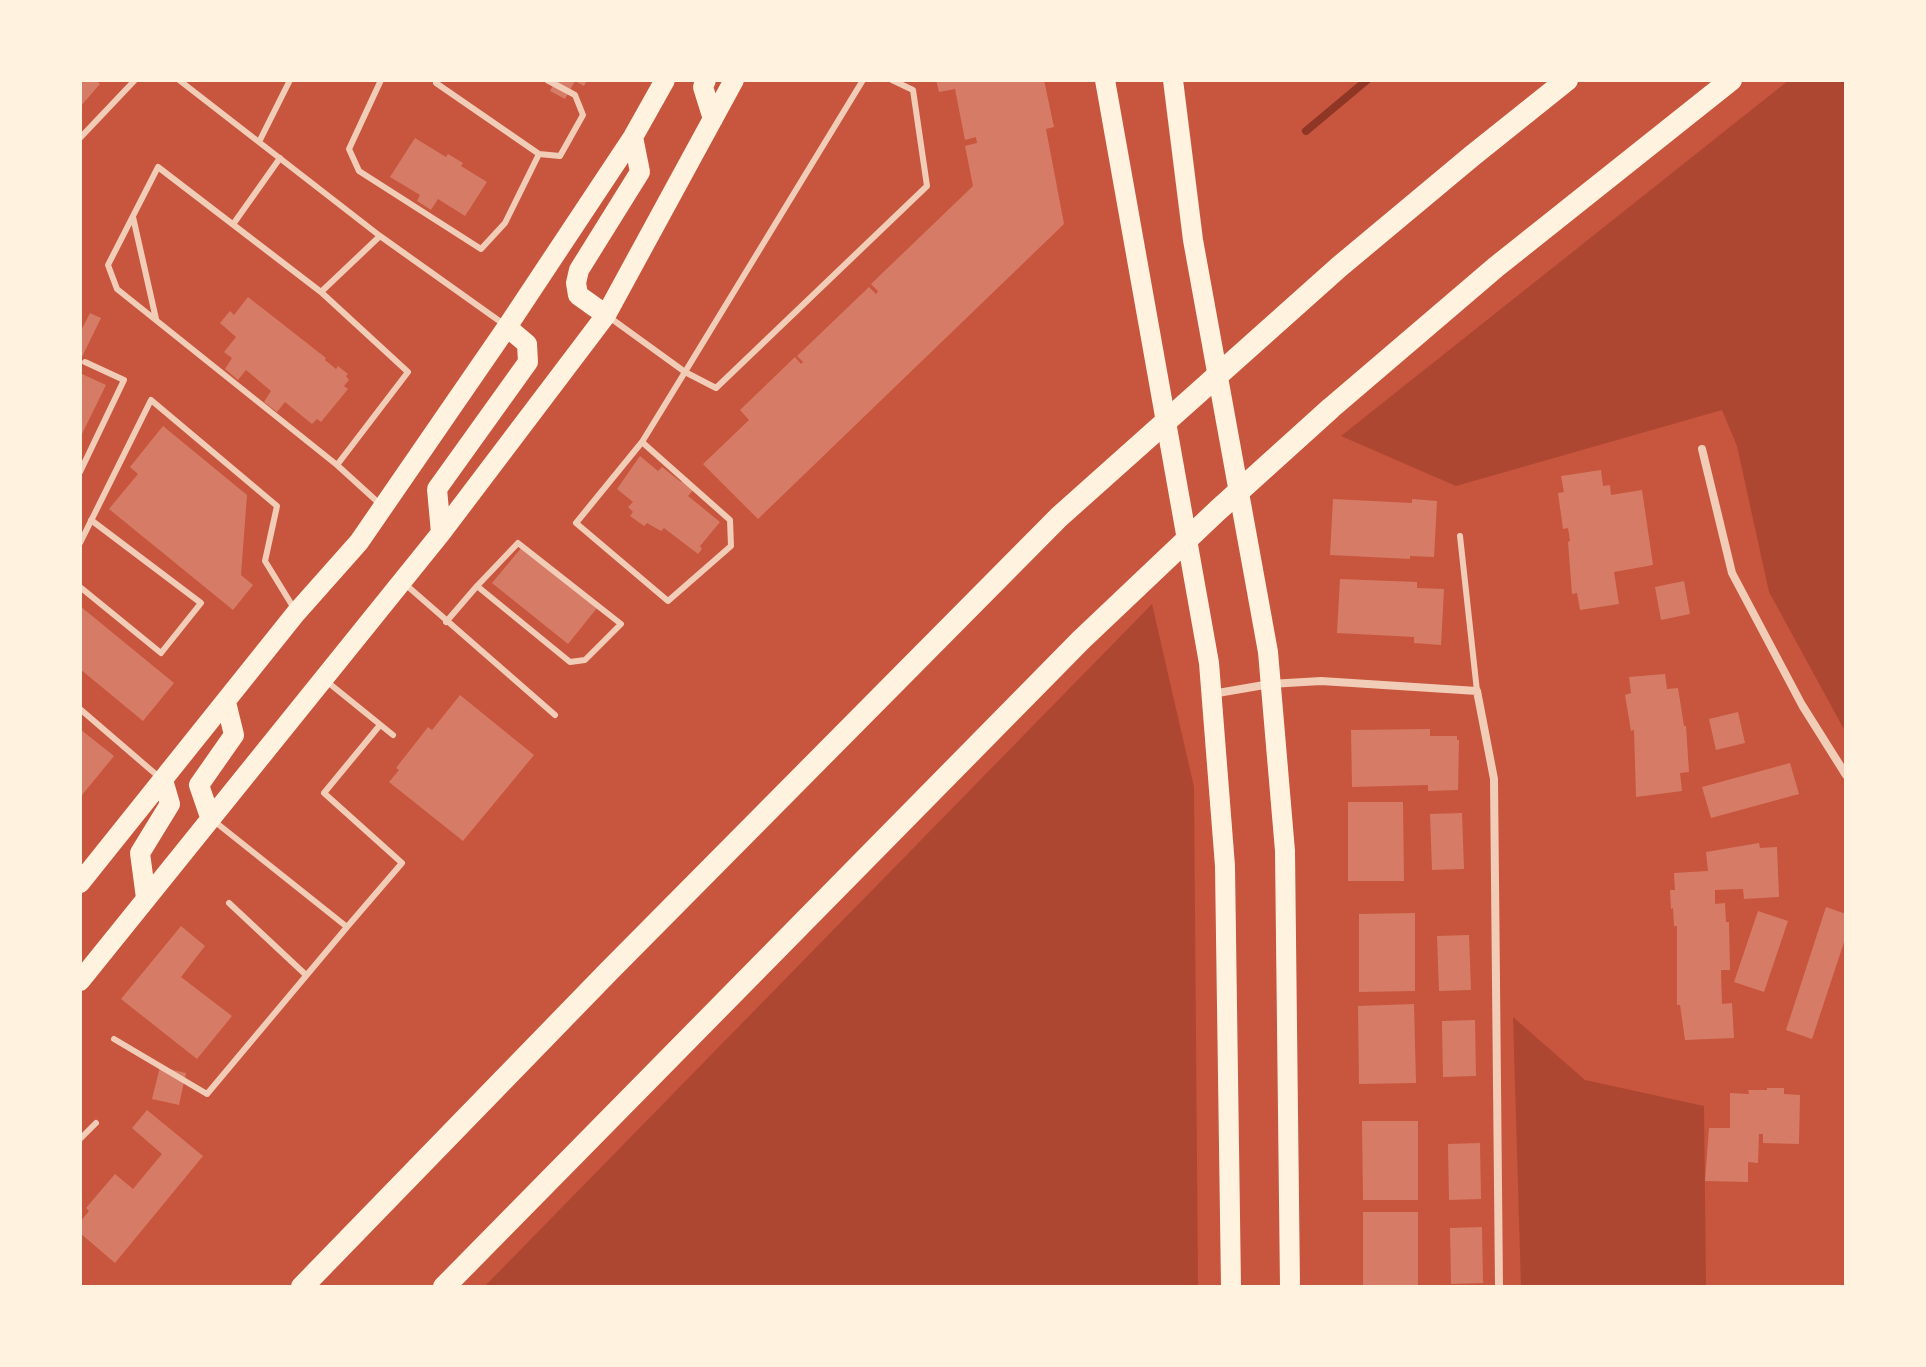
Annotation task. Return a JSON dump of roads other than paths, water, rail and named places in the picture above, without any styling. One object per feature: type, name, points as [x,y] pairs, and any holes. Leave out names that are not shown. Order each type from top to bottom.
[{"type":"highway","points":[[302,1287],[620,960],[1037,540],[1309,295],[1472,156],[1567,80]]},
{"type":"highway","points":[[444,1287],[1081,640],[1217,511],[1331,408],[1496,267],[1731,80]]},
{"type":"main road","points":[[80,883],[296,613],[359,542],[633,137],[665,80]]},
{"type":"main road","points":[[706,80],[703,87],[713,119]]},
{"type":"main road","points":[[80,981],[441,533],[606,315],[734,80]]},
{"type":"main road","points":[[1105,80],[1207,650],[1212,694],[1225,866],[1231,1287]]},
{"type":"main road","points":[[1176,82],[1193,240],[1268,652],[1285,851],[1290,1287]]},
{"type":"main road","points":[[606,315],[578,295],[576,283],[579,270],[640,172],[633,137]]},
{"type":"main road","points":[[441,533],[437,489],[528,362],[527,344],[507,327]]},
{"type":"main road","points":[[210,817],[199,785],[234,735],[226,702]]},
{"type":"main road","points":[[146,898],[140,853],[170,804],[163,780]]},
{"type":"street","points":[[1702,449],[1732,573],[1802,705],[1846,775]]},
{"type":"street","points":[[1212,694],[1270,684],[1321,681],[1477,691],[1494,779],[1499,1287]]},
{"type":"lane","points":[[80,138],[135,80]]},
{"type":"lane","points":[[179,80],[380,236],[507,327]]},
{"type":"lane","points":[[259,142],[290,80]]},
{"type":"lane","points":[[381,80],[349,149],[359,171],[481,249],[505,223],[539,154]]},
{"type":"lane","points":[[434,81],[539,154],[560,156],[583,115],[575,95],[547,80]]},
{"type":"lane","points":[[642,442],[730,520],[731,546],[668,601],[576,523],[642,442],[863,80]]},
{"type":"lane","points":[[606,315],[685,372],[716,388],[927,186],[913,90],[892,80]]},
{"type":"lane","points":[[234,223],[280,158]]},
{"type":"lane","points":[[337,465],[408,372],[321,292],[158,167],[108,265],[117,289],[337,465],[382,506]]},
{"type":"lane","points":[[133,217],[157,321]]},
{"type":"lane","points":[[321,292],[380,236]]},
{"type":"lane","points":[[80,472],[124,380],[85,362]]},
{"type":"lane","points":[[80,543],[151,400],[277,506],[265,561],[296,613]]},
{"type":"lane","points":[[80,587],[161,653],[201,603],[91,520]]},
{"type":"lane","points":[[1460,536],[1477,691]]},
{"type":"lane","points":[[446,622],[477,586],[518,543],[621,624],[585,660],[570,662],[477,586]]},
{"type":"lane","points":[[402,582],[555,715]]},
{"type":"lane","points":[[322,678],[393,735]]},
{"type":"lane","points":[[80,709],[163,780]]},
{"type":"lane","points":[[114,1039],[207,1094],[402,863],[324,793],[380,725]]},
{"type":"lane","points":[[210,817],[347,927]]},
{"type":"lane","points":[[229,903],[306,975]]},
{"type":"lane","points":[[80,1139],[96,1123]]},
{"type":"waterway","points":[[1306,131],[1367,80]]}]
